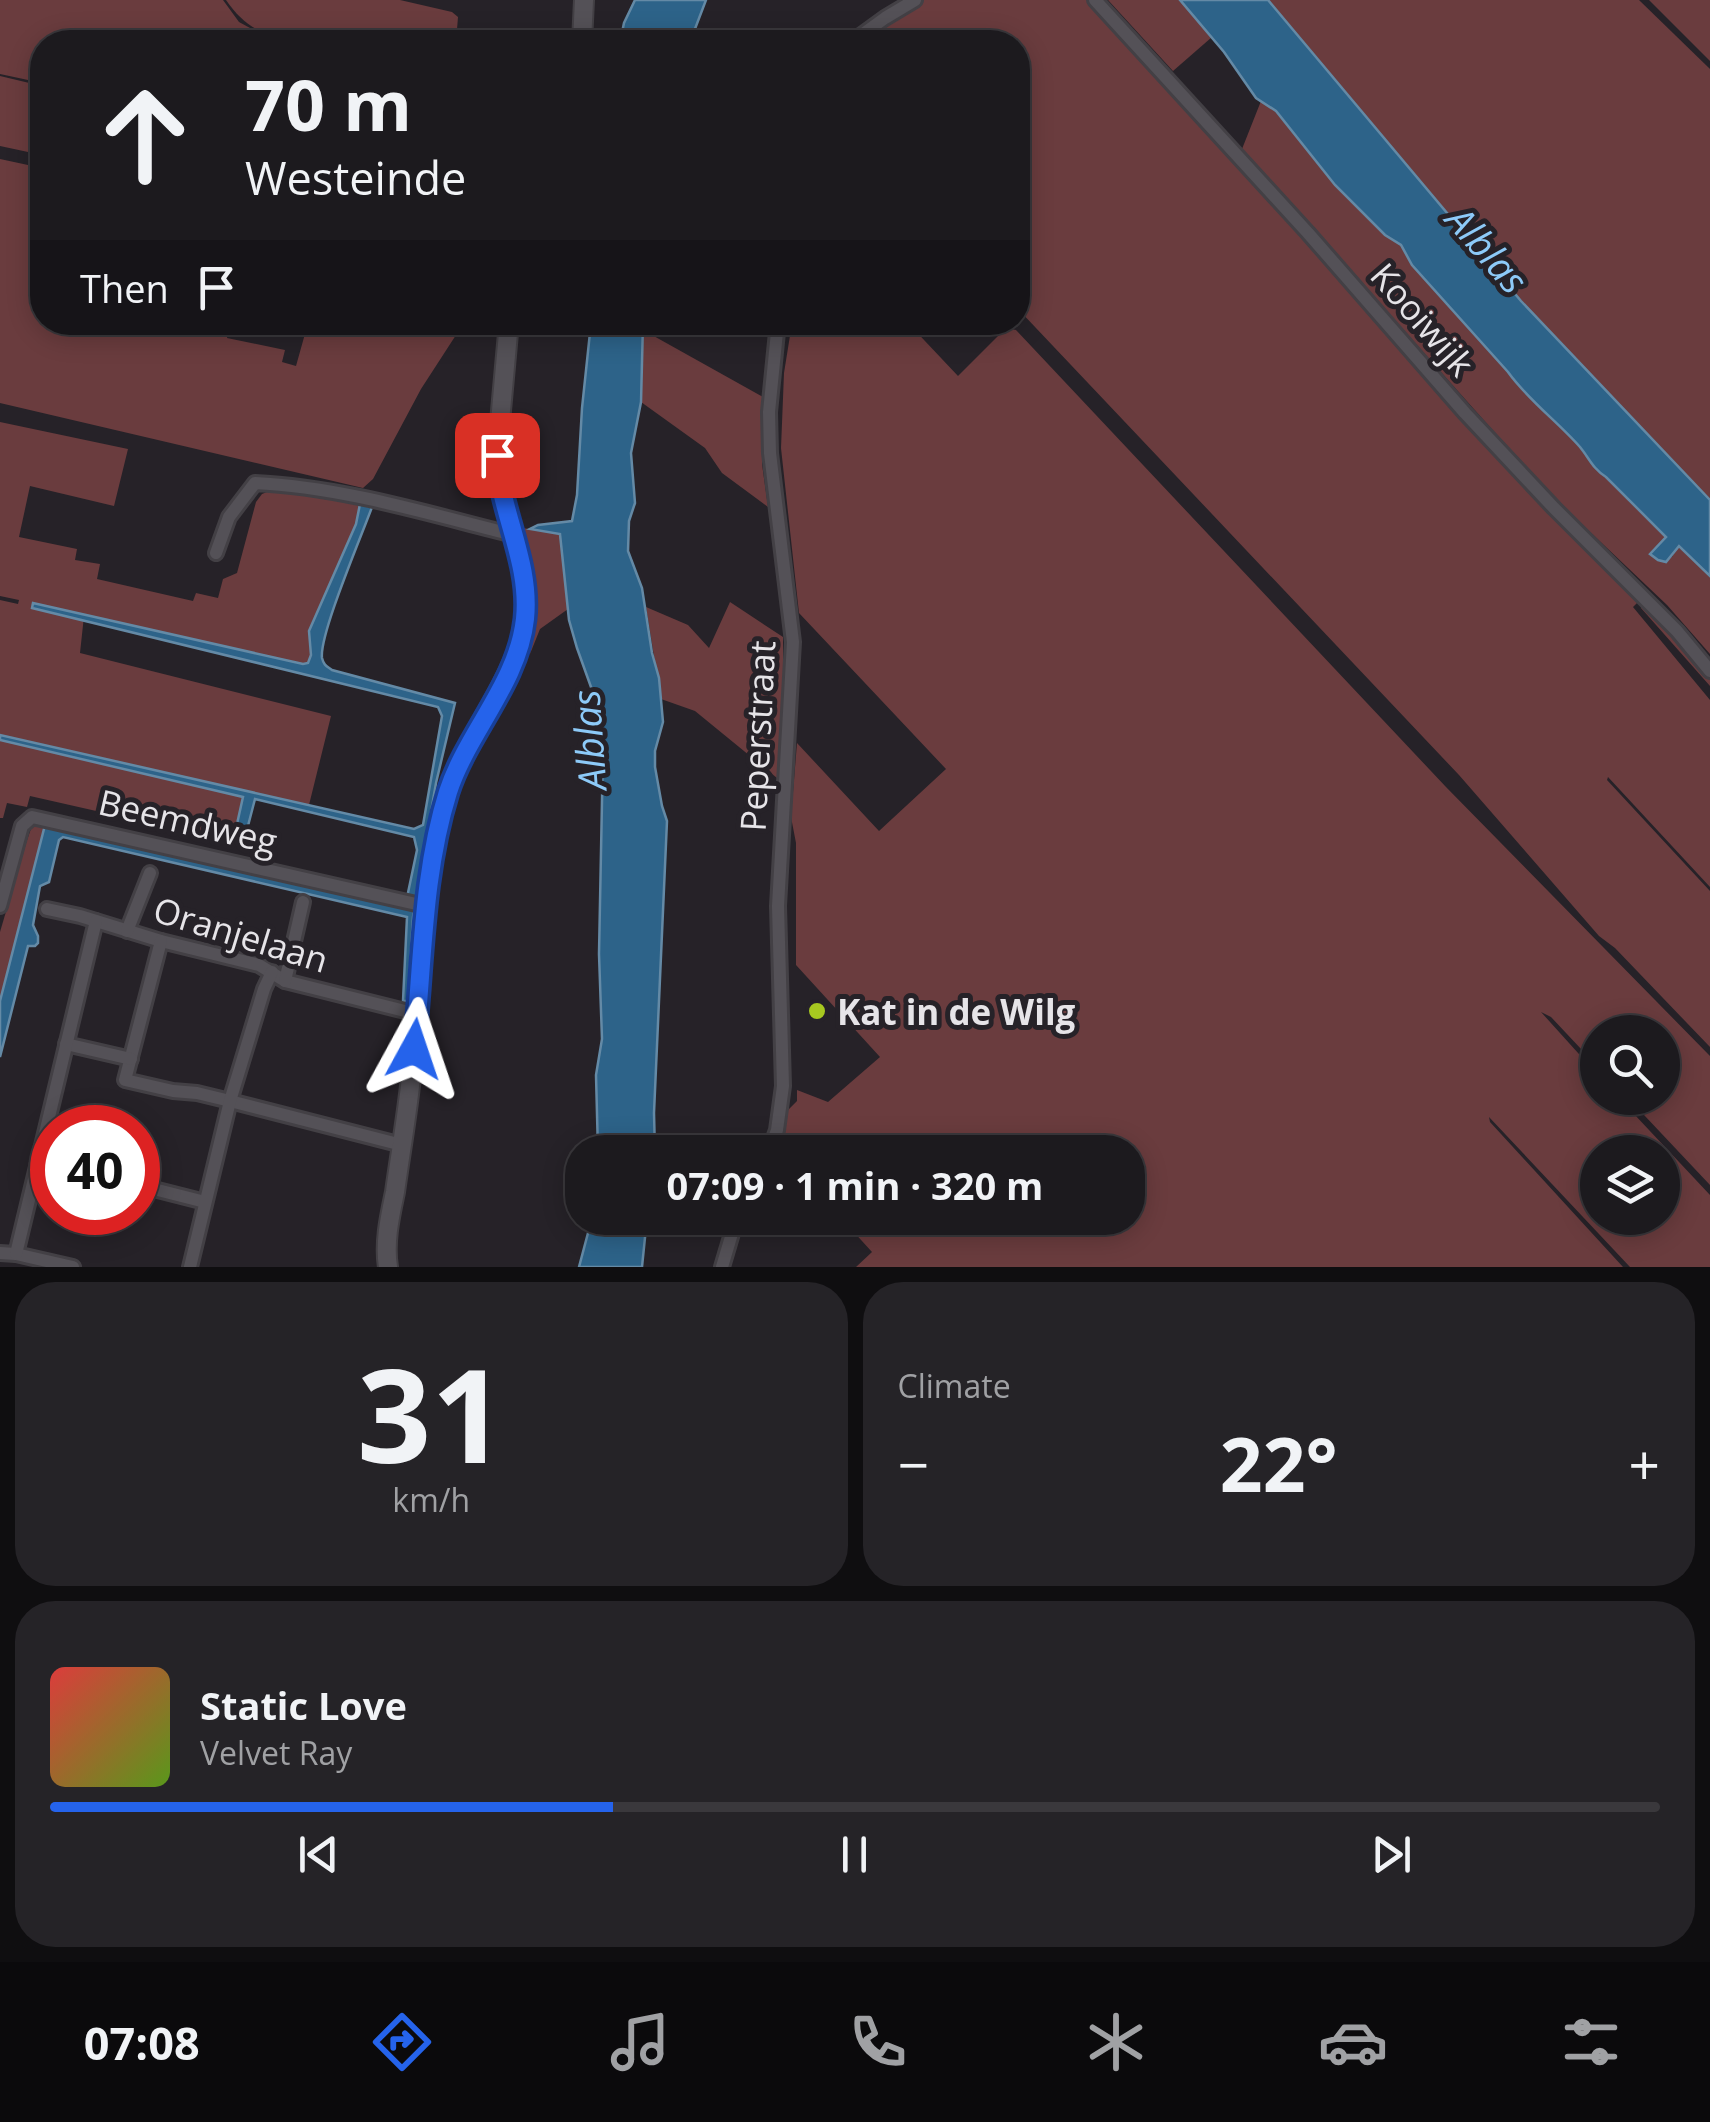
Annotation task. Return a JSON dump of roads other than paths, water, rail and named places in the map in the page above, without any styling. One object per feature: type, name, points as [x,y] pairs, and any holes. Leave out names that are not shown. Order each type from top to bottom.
[{"type":"street","points":[[583,30],[584,0]]},
{"type":"street","points":[[868,30],[915,0]]},
{"type":"street","name":"Kooiwijk","points":[[1096,0],[1465,413],[1677,630],[1710,671]]},
{"type":"street","points":[[388,1267],[388,1232],[418,1014],[425,906],[448,791],[510,669],[525,623],[524,567],[498,476],[507,335]]},
{"type":"street","name":"Peperstraat","points":[[775,1135],[783,1086],[778,906],[793,642],[770,453],[769,412],[777,335]]},
{"type":"street","points":[[216,553],[230,517],[254,484],[338,493],[514,535]]},
{"type":"street","name":"Beemdweg","points":[[0,906],[22,826],[32,817],[425,906]]},
{"type":"street","points":[[127,931],[150,873]]},
{"type":"street","points":[[285,981],[304,902]]},
{"type":"street","name":"Oranjelaan","points":[[48,908],[259,965],[285,981],[418,1014]]},
{"type":"street","points":[[55,1105],[96,921]]},
{"type":"street","points":[[161,941],[126,1080],[230,1101],[402,1145]]},
{"type":"street","points":[[190,1267],[230,1101],[272,972]]},
{"type":"street","points":[[66,1044],[130,1059]]},
{"type":"street","points":[[160,1191],[205,1202]]},
{"type":"street","points":[[16,1254],[30,1210]]},
{"type":"street","points":[[722,1267],[731,1235]]},
{"type":"street","points":[[0,1253],[73,1267]]},
{"type":"water","points":[[635,0],[706,0],[695,30],[623,30]]},
{"type":"water","points":[[1180,0],[1268,0],[1521,301],[1710,500],[1710,576],[1679,546],[1666,562],[1650,554],[1666,537],[1524,392],[1412,265],[1401,245],[1385,235],[1335,185],[1276,111],[1256,98]]},
{"type":"water","points":[[590,335],[643,335],[641,402],[631,453],[635,503],[629,521],[628,551],[642,588],[663,722],[655,751],[667,821],[655,1135],[598,1135],[596,1075],[602,1039],[601,719],[569,620],[560,534],[530,529],[572,521]]},
{"type":"water","points":[[360,504],[372,507],[327,629],[324,663],[332,670],[455,703],[436,783],[413,917],[408,1001],[403,1001],[407,917],[63,837],[49,882],[40,886],[33,925],[38,943],[28,946],[0,1057],[0,1001],[45,825],[405,907],[417,850],[414,837],[255,799],[243,845],[233,842],[243,797],[0,740],[0,735],[414,829],[423,825],[442,716],[438,707],[32,608],[33,603],[308,663],[309,631],[356,524]]},
{"type":"water","points":[[587,1235],[645,1235],[642,1267],[579,1267]]},
{"type":"place","name":"Kat in de Wilg","points":[[817,1011]]},
{"type":"water label","name":"Alblas","points":[[1488,249]]},
{"type":"water label","name":"Alblas","points":[[588,740]]}]
